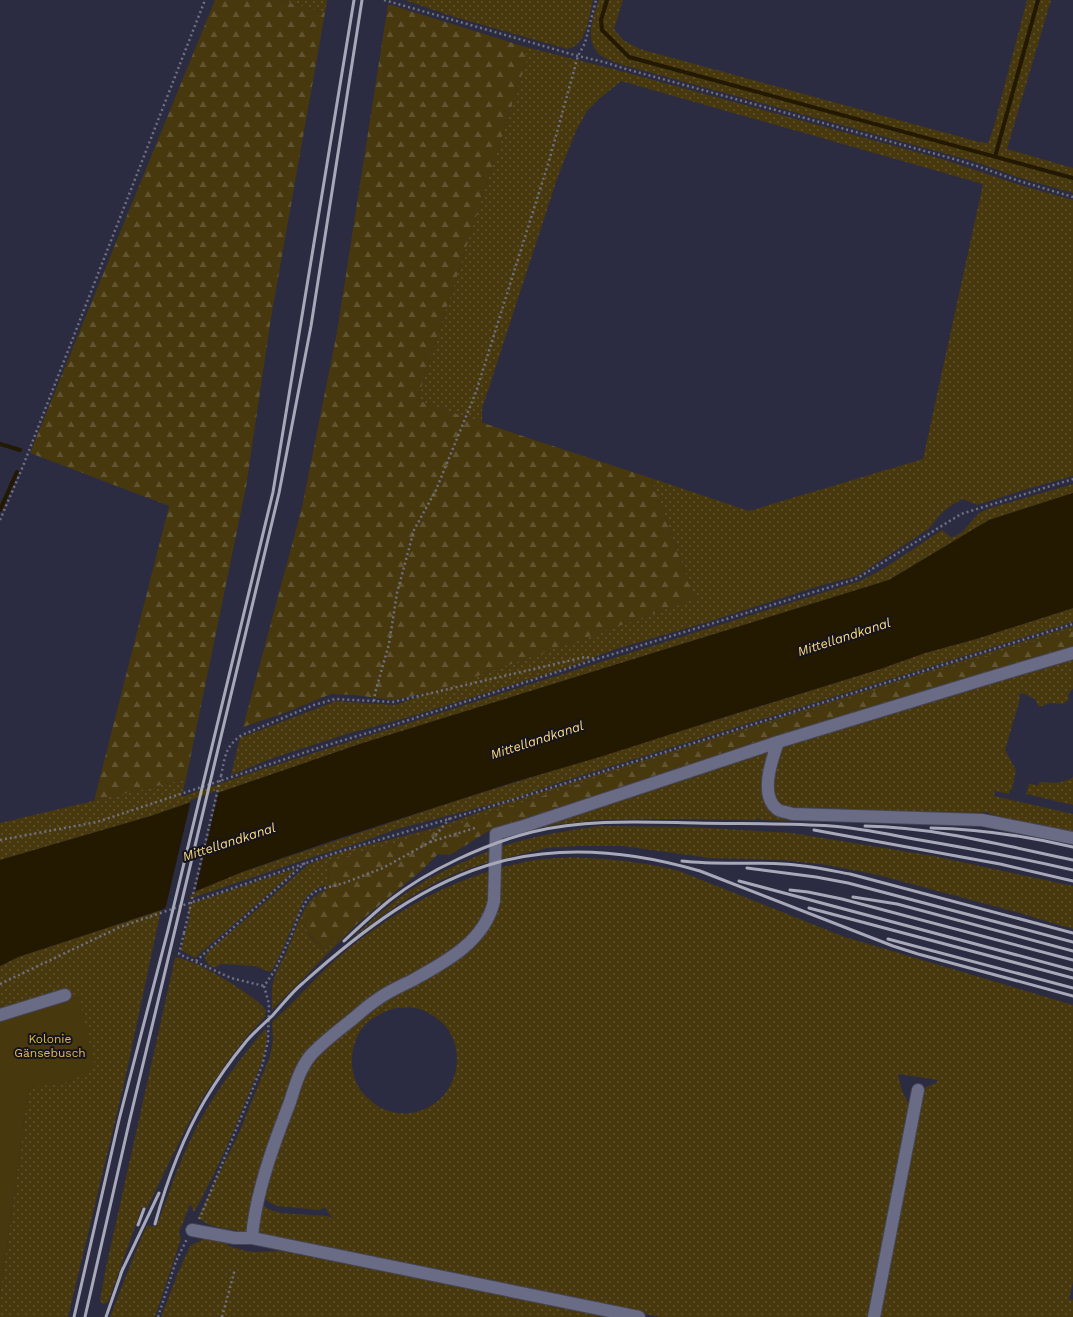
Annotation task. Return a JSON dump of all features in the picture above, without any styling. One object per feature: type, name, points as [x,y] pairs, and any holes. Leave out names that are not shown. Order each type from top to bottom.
[{"type":"lane","points":[[252,1238],[253,1224],[274,1145],[296,1083],[306,1062],[327,1039],[378,999],[414,980],[448,958],[469,943],[483,928],[492,912],[494,901],[496,834],[778,742],[978,681],[1073,654]]},
{"type":"lane","points":[[778,742],[768,779],[770,800],[777,810],[792,814],[982,820],[1073,838]]},
{"type":"lane","points":[[0,1015],[66,995]]},
{"type":"lane","points":[[874,1317],[918,1090]]},
{"type":"lane","points":[[192,1230],[234,1238],[252,1238],[639,1317]]},
{"type":"path","points":[[0,520],[24,464],[205,0]]},
{"type":"path","points":[[384,0],[578,56],[604,62],[633,72],[980,167],[1016,180],[1073,196]]},
{"type":"path","points":[[374,701],[377,684],[389,644],[397,593],[414,530],[436,490],[476,392],[549,161],[578,56],[586,43],[596,0]]},
{"type":"path","points":[[0,840],[97,822],[321,747],[392,726],[597,659],[856,579],[961,514],[1073,479]]},
{"type":"path","points":[[0,984],[120,927],[305,863],[512,800],[1073,624]]},
{"type":"path","points":[[264,986],[231,978],[196,960],[179,954],[227,749],[232,743],[242,735],[314,705],[335,699],[393,702],[586,656],[597,659]]},
{"type":"path","points":[[430,842],[451,818]]},
{"type":"path","points":[[264,986],[275,970],[291,936],[300,912],[308,898],[313,893],[383,868],[430,842],[475,828]]},
{"type":"path","points":[[196,960],[305,863]]},
{"type":"path","points":[[158,1317],[176,1260],[205,1206],[262,1066],[268,1041],[269,1004],[264,986]]},
{"type":"path","points":[[222,1317],[235,1269]]},
{"type":"green space","points":[[215,0],[280,0],[325,13],[271,318],[246,487],[186,779],[94,801],[169,506],[30,453]]},
{"type":"green space","points":[[280,0],[327,0],[325,13]]},
{"type":"green space","points":[[405,0],[593,0],[583,36],[574,47],[567,49],[448,15]]},
{"type":"green space","points":[[599,0],[623,0],[614,29],[623,40],[640,49],[979,142],[988,143],[994,126],[1027,0],[1051,0],[1007,149],[1073,168],[1073,193],[1017,177],[976,162],[619,64],[606,59],[594,48],[591,35],[592,20]]},
{"type":"green space","points":[[388,4],[526,47],[526,62],[417,400],[651,478],[695,599],[432,692],[393,700],[354,695],[331,694],[287,712],[243,727],[302,507],[337,332]]},
{"type":"green space","points":[[526,47],[617,70],[942,159],[1020,185],[1073,200],[1073,476],[977,505],[963,499],[944,511],[930,528],[857,576],[819,586],[708,622],[616,649],[569,667],[406,718],[347,734],[273,758],[231,775],[240,738],[336,701],[395,705],[695,599],[651,478],[749,511],[923,459],[983,184],[621,81],[587,111],[576,131],[558,176],[482,409],[482,423],[417,400],[526,62]]},
{"type":"green space","points":[[1073,484],[1073,493],[989,520],[889,580],[360,744],[151,816],[0,860],[0,823],[186,779],[181,797],[260,770],[860,581],[883,569],[942,530],[952,538],[962,532],[978,514],[987,509]]},
{"type":"green space","points":[[1073,608],[1073,622],[558,783],[512,799],[397,829],[189,899],[190,894],[242,872],[455,801]]},
{"type":"green space","points":[[1073,626],[1073,631],[1009,649],[603,776],[460,824],[328,862],[328,885],[314,890],[304,900],[281,953],[270,972],[254,966],[221,964],[216,967],[212,967],[205,959],[207,953],[309,864],[345,851],[435,828],[494,807]]},
{"type":"green space","points":[[1073,631],[1073,646],[770,740],[545,815],[487,832],[450,855],[438,854],[422,870],[325,950],[310,935],[303,922],[311,903],[317,896],[326,890],[329,881],[328,862],[460,824],[603,776],[1009,649]]},
{"type":"green space","points":[[1073,646],[1073,688],[1068,695],[1069,700],[1062,704],[1050,703],[1039,707],[1035,699],[1022,693],[1019,695],[1020,699],[1005,750],[1016,770],[1012,790],[1010,790],[1009,794],[995,791],[994,796],[1073,814],[1073,832],[1002,820],[987,812],[956,816],[789,821],[762,820],[756,818],[756,820],[598,820],[554,825],[499,839],[770,740]]},
{"type":"green space","points":[[1073,777],[1073,805],[1026,794],[1029,783],[1037,786],[1040,782],[1061,782]]},
{"type":"green space","points":[[599,826],[692,827],[792,833],[934,856],[1073,886],[1073,929],[878,875],[827,865],[782,860],[710,858],[622,846],[547,848],[502,859],[500,847],[536,837]]},
{"type":"green space","points":[[491,850],[494,861],[455,874],[418,893],[366,928],[350,941],[382,911],[408,892],[444,871]]},
{"type":"green space","points":[[556,858],[608,859],[668,868],[679,871],[845,937],[1073,1005],[1073,1282],[1069,1299],[1073,1300],[1073,1317],[878,1317],[919,1101],[926,1087],[936,1083],[938,1080],[898,1074],[902,1091],[910,1106],[889,1218],[868,1317],[660,1317],[257,1235],[260,1202],[268,1209],[280,1213],[327,1216],[332,1219],[325,1207],[320,1210],[276,1206],[264,1199],[274,1155],[303,1075],[322,1049],[366,1013],[477,938],[498,868],[534,860]],"holes":[[[395,1008],[418,1009],[425,1011],[434,1017],[448,1030],[456,1049],[457,1065],[453,1080],[446,1093],[436,1103],[423,1110],[409,1113],[394,1112],[378,1106],[360,1090],[353,1072],[352,1062],[355,1042],[364,1026],[375,1017]]]},
{"type":"green space","points":[[294,869],[295,870],[291,874],[195,958],[181,950],[190,915],[188,914],[190,904]]},
{"type":"green space","points":[[491,871],[491,899],[478,931],[308,1056],[249,1234],[202,1221],[198,1217],[239,1133],[270,1056],[273,1040],[272,1022],[333,962],[387,920],[428,896],[449,886]]},
{"type":"green space","points":[[327,889],[316,896],[303,922],[310,936],[325,950],[359,922],[272,1010],[272,990],[274,979],[302,914],[312,899],[319,893]]},
{"type":"green space","points":[[161,910],[124,1084],[68,1317],[0,1317],[0,1294],[29,1087],[72,1081],[79,997],[0,1022],[0,966],[18,957]]},
{"type":"green space","points":[[177,957],[201,966],[244,992],[261,1005],[266,1011],[265,1017],[248,1035],[230,1058],[203,1097],[186,1128],[147,1208],[142,1207],[110,1297],[107,1303],[103,1304],[100,1301],[106,1267],[175,958]]},
{"type":"green space","name":"Kolonie Gänsebusch","points":[[79,997],[95,1066],[72,1081],[29,1088],[0,1294],[0,1022]]},
{"type":"green space","points":[[266,1028],[266,1044],[259,1069],[224,1153],[194,1212],[190,1204],[179,1233],[181,1239],[155,1317],[110,1317],[147,1225],[156,1227],[183,1157],[203,1115],[232,1070]]},
{"type":"green space","points":[[204,1239],[228,1242],[228,1246],[246,1251],[294,1252],[618,1317],[161,1317],[190,1246]]},
{"type":"water","name":"Mittellandkanal","points":[[1073,493],[1073,608],[976,639],[925,653],[880,669],[603,756],[514,782],[331,841],[242,872],[196,891],[161,910],[18,957],[0,966],[0,860],[151,816],[360,744],[889,580],[989,520]]},
{"type":"pier","points":[[219,790],[195,893],[165,910],[191,800]]},
{"type":"waterway","points":[[607,0],[601,20],[602,30],[629,57],[1073,178]]},
{"type":"waterway","points":[[995,157],[1038,0]]},
{"type":"waterway","points":[[0,444],[20,450]]},
{"type":"waterway","points":[[0,510],[17,472]]},
{"type":"railway","points":[[74,1317],[119,1120],[168,930],[273,492],[354,0]]},
{"type":"railway","points":[[85,1317],[129,1123],[279,493],[311,326],[362,0]]},
{"type":"railway","points":[[344,941],[390,900],[439,868],[495,843],[514,837],[552,828],[593,823],[634,822],[780,824],[841,827],[873,831],[1073,870]]},
{"type":"railway","points":[[865,826],[891,827],[970,838],[1073,860]]},
{"type":"railway","points":[[931,828],[1002,834],[1073,847]]},
{"type":"railway","points":[[814,830],[1000,864],[1073,881]]},
{"type":"railway","points":[[155,1224],[176,1160],[189,1130],[224,1071],[251,1036],[273,1015],[291,994],[325,964],[347,945],[394,911],[445,882],[471,871],[499,862],[524,856],[575,852],[626,855],[675,864],[700,871],[893,946],[1073,996]]},
{"type":"railway","points":[[682,861],[707,863],[783,864],[825,869],[850,874],[1073,933]]},
{"type":"railway","points":[[747,868],[816,877],[848,883],[1073,942]]},
{"type":"railway","points":[[739,881],[1073,970]]},
{"type":"railway","points":[[790,890],[842,899],[1073,960]]},
{"type":"railway","points":[[853,897],[897,904],[1073,951]]},
{"type":"railway","points":[[809,908],[1073,978]]},
{"type":"railway","points":[[888,939],[1073,988]]},
{"type":"railway","points":[[121,1273],[159,1193]]},
{"type":"railway","points":[[138,1225],[144,1209]]},
{"type":"railway","points":[[106,1317],[123,1268]]}]
